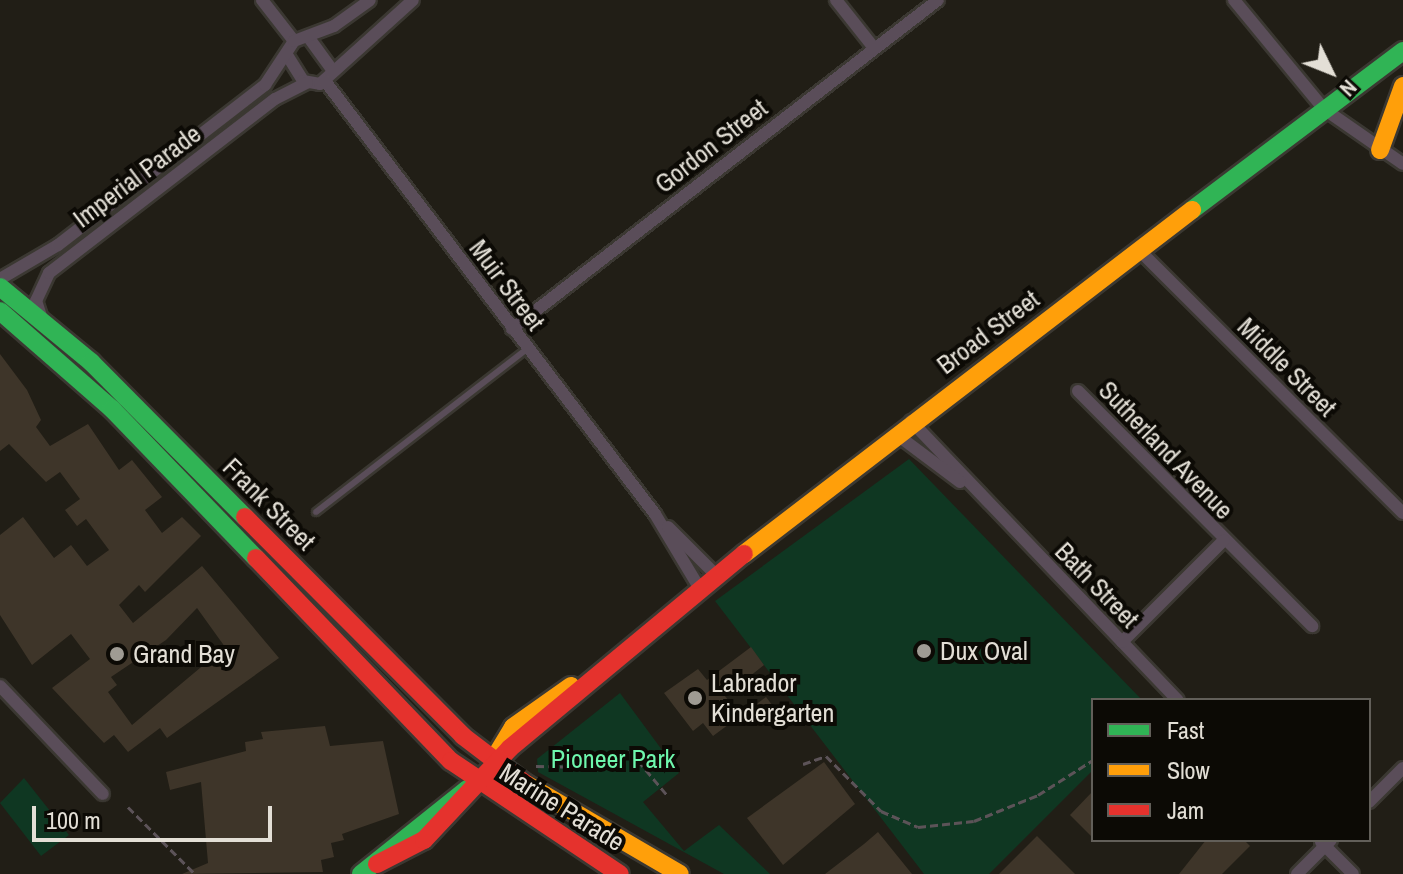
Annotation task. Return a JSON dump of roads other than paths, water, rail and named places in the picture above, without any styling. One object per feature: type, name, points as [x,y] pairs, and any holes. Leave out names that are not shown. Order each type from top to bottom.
[{"type":"main road","name":"Broad Street","points":[[477,784],[495,763],[513,727],[610,661],[911,421],[1403,51]]},
{"type":"main road","points":[[1380,150],[1403,86]]},
{"type":"main road","name":"Frank Street","points":[[0,287],[51,328],[495,763]]},
{"type":"main road","name":"Frank Street","points":[[0,311],[21,326],[133,430],[477,784]]},
{"type":"main road","name":"Marine Parade","points":[[495,763],[589,826],[680,874]]},
{"type":"main road","name":"Marine Parade","points":[[369,869],[424,840],[477,784],[620,874]]},
{"type":"street","points":[[262,0],[294,41],[309,38],[370,0]]},
{"type":"street","points":[[287,55],[307,83],[329,76],[413,0]]},
{"type":"street","points":[[836,0],[874,48]]},
{"type":"street","name":"Gordon Street","points":[[512,329],[938,0]]},
{"type":"street","points":[[1234,0],[1324,109],[1403,164]]},
{"type":"street","name":"Muir Street","points":[[309,38],[329,76],[512,329],[655,514],[700,589]]},
{"type":"street","name":"Imperial Parade","points":[[0,279],[58,245],[265,85],[294,41]]},
{"type":"street","name":"Imperial Parade","points":[[51,328],[36,301],[49,273],[180,171],[307,83]]},
{"type":"street","points":[[170,158],[180,171]]},
{"type":"street","name":"Middle Street","points":[[1140,251],[1403,513]]},
{"type":"street","points":[[0,321],[21,326]]},
{"type":"street","name":"Sutherland Avenue","points":[[1078,391],[1312,626]]},
{"type":"street","name":"Bath Street","points":[[911,421],[1176,698]]},
{"type":"street","name":"Bath Street","points":[[896,434],[985,501]]},
{"type":"street","name":"Muir Street","points":[[655,514],[717,576]]},
{"type":"street","name":"Sutherland Avenue","points":[[1122,642],[1224,540]]},
{"type":"street","points":[[0,686],[103,794]]},
{"type":"street","points":[[1371,800],[1403,768]]},
{"type":"street","points":[[1297,874],[1325,842],[1353,874]]},
{"type":"lane","points":[[316,512],[527,349]]},
{"type":"place","name":"Dux Oval","points":[[924,651]]},
{"type":"place","name":"Grand Bay","points":[[117,654]]},
{"type":"place","name":"Labrador Kindergarten","points":[[695,698]]},
{"type":"park label","name":"Pioneer Park","points":[[613,759]]}]
